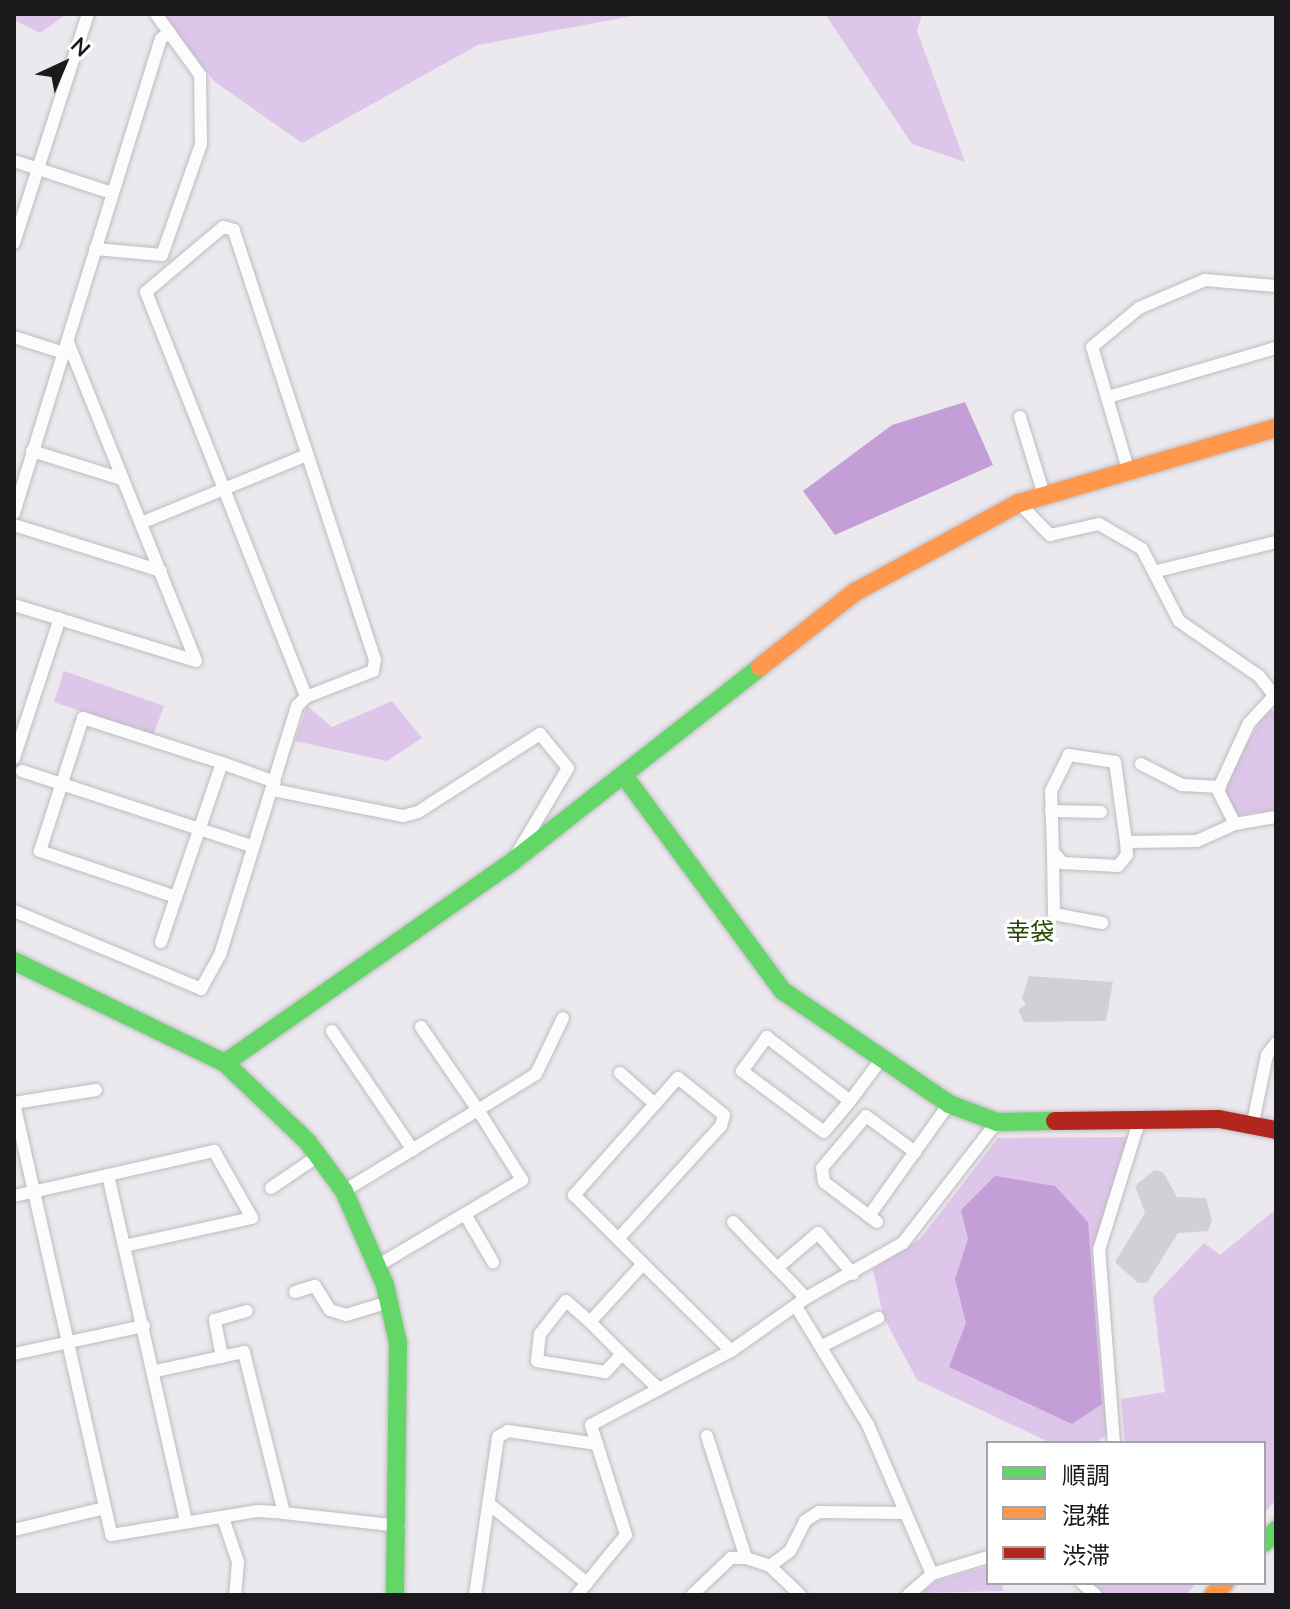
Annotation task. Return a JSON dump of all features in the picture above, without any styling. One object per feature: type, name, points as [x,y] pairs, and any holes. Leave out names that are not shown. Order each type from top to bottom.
[{"type":"street","points":[[14,243],[88,14]]},
{"type":"street","points":[[95,249],[162,255],[170,247],[201,144],[200,75],[156,14]]},
{"type":"street","points":[[14,513],[161,39],[169,32]]},
{"type":"street","points":[[14,161],[112,193]]},
{"type":"street","points":[[14,911],[201,989],[220,955],[297,706],[306,697],[373,671],[375,660],[304,456],[234,230],[223,227],[146,292],[306,697]]},
{"type":"street","points":[[1128,469],[1092,347],[1139,308],[1205,280],[1275,285]]},
{"type":"street","points":[[14,337],[66,348]]},
{"type":"street","points":[[14,605],[196,661],[66,348]]},
{"type":"street","points":[[1108,397],[1276,348]]},
{"type":"street","points":[[1020,417],[1044,495]]},
{"type":"street","points":[[225,1063],[513,861],[625,777],[855,592],[1019,503],[1276,428]]},
{"type":"street","points":[[32,451],[122,479]]},
{"type":"street","points":[[141,523],[304,456]]},
{"type":"street","points":[[1019,503],[1050,535],[1099,524],[1142,549],[1157,571],[1179,621],[1259,676],[1275,697],[1249,723],[1220,787],[1221,805],[1235,824]]},
{"type":"street","points":[[14,525],[161,571]]},
{"type":"street","points":[[1157,571],[1276,542]]},
{"type":"street","points":[[14,758],[60,618]]},
{"type":"street","points":[[176,897],[40,851],[83,718],[222,763],[274,786],[403,816],[540,734],[568,768],[513,861]]},
{"type":"street","points":[[1053,852],[1063,863],[1118,866],[1127,855],[1115,762],[1069,755],[1051,791],[1054,914],[1102,923]]},
{"type":"street","points":[[161,942],[222,763]]},
{"type":"street","points":[[1141,764],[1182,785],[1220,787]]},
{"type":"street","points":[[22,771],[252,846]]},
{"type":"street","points":[[625,777],[783,991],[880,1061],[949,1104],[997,1122],[1140,1118],[1253,1122],[1276,1130]]},
{"type":"street","points":[[1051,811],[1101,812]]},
{"type":"street","points":[[1126,842],[1197,841],[1235,824],[1276,817]]},
{"type":"street","points":[[14,961],[225,1063],[318,1156],[344,1191],[377,1266],[398,1343],[399,1526],[395,1595]]},
{"type":"street","points":[[344,1191],[536,1074],[563,1018]]},
{"type":"street","points":[[377,1266],[522,1180],[421,1027]]},
{"type":"street","points":[[332,1031],[413,1150]]},
{"type":"street","points":[[850,1101],[767,1037],[742,1071],[824,1132],[850,1101],[880,1061]]},
{"type":"street","points":[[1253,1122],[1267,1055],[1276,1043]]},
{"type":"street","points":[[620,1073],[655,1104]]},
{"type":"street","points":[[618,1239],[721,1126],[724,1115],[678,1078],[574,1195],[618,1239],[643,1264],[731,1351]]},
{"type":"street","points":[[96,1090],[14,1103],[30,1192],[101,1509],[111,1535],[186,1522],[284,1513],[399,1526]]},
{"type":"street","points":[[915,1152],[866,1116],[822,1168],[824,1182],[873,1219],[949,1104]]},
{"type":"street","points":[[1114,1441],[1099,1250],[1140,1118]]},
{"type":"street","points":[[577,1595],[626,1535],[591,1425],[731,1351],[797,1308],[806,1298],[853,1274],[916,1230],[997,1122]]},
{"type":"street","points":[[14,1196],[214,1151],[252,1218],[125,1246]]},
{"type":"street","points":[[271,1188],[318,1156]]},
{"type":"street","points":[[108,1175],[155,1371],[186,1522]]},
{"type":"street","points":[[465,1214],[493,1262]]},
{"type":"street","points":[[733,1222],[806,1298]]},
{"type":"street","points":[[777,1268],[818,1233],[853,1274]]},
{"type":"street","points":[[590,1322],[643,1264]]},
{"type":"street","points":[[295,1292],[315,1286],[330,1310],[346,1315],[389,1302]]},
{"type":"street","points":[[622,1354],[605,1372],[537,1361],[540,1334],[566,1301],[659,1389]]},
{"type":"street","points":[[797,1308],[868,1425],[903,1513],[932,1574]]},
{"type":"street","points":[[222,1357],[215,1320],[247,1311]]},
{"type":"street","points":[[822,1346],[878,1318]]},
{"type":"street","points":[[14,1354],[144,1326]]},
{"type":"street","points":[[155,1371],[244,1352],[284,1513]]},
{"type":"street","points":[[475,1595],[498,1437],[508,1431],[597,1444]]},
{"type":"street","points":[[707,1436],[746,1558]]},
{"type":"street","points":[[489,1504],[587,1583]]},
{"type":"street","points":[[15,1525],[101,1509]]},
{"type":"street","points":[[770,1566],[790,1551],[805,1521],[819,1512],[903,1513]]},
{"type":"street","points":[[223,1518],[238,1562],[235,1595]]},
{"type":"street","points":[[692,1595],[731,1558],[746,1558],[770,1566],[800,1595]]},
{"type":"street","points":[[908,1595],[932,1574],[986,1558]]},
{"type":"shaded area","points":[[14,14],[67,14],[40,33],[14,20]]},
{"type":"shaded area","points":[[160,14],[643,14],[478,45],[302,143],[215,82]]},
{"type":"shaded area","points":[[825,14],[922,14],[917,31],[965,162],[912,144]]},
{"type":"shaded area","points":[[965,402],[993,465],[835,535],[803,491],[892,425]]},
{"type":"shaded area","points":[[64,671],[164,706],[153,736],[54,702]]},
{"type":"shaded area","points":[[392,701],[422,738],[387,761],[295,741],[307,706],[332,727]]},
{"type":"shaded area","points":[[1267,709],[1276,712],[1276,810],[1237,815],[1226,793],[1229,775]]},
{"type":"shaded area","points":[[1130,1137],[1093,1247],[1107,1435],[1098,1441],[1047,1441],[917,1380],[883,1316],[873,1269],[921,1238],[998,1138]]},
{"type":"shaded area","points":[[995,1176],[1055,1186],[1088,1222],[1102,1404],[1072,1424],[949,1367],[966,1323],[955,1279],[968,1239],[961,1210]]},
{"type":"shaded area","points":[[1276,1209],[1276,1500],[1266,1511],[1266,1441],[1125,1441],[1121,1399],[1165,1392],[1153,1297],[1204,1243],[1220,1255]]},
{"type":"shaded area","points":[[986,1567],[986,1585],[1002,1585],[1004,1591],[921,1593],[936,1581]]},
{"type":"shaded area","points":[[1093,1585],[1195,1585],[1186,1595],[1103,1595]]},
{"type":"building","points":[[1029,976],[1113,982],[1106,1021],[1024,1022],[1018,1010],[1026,1005],[1022,998]]},
{"type":"building","points":[[1154,1170],[1163,1172],[1177,1197],[1206,1198],[1212,1220],[1208,1231],[1178,1233],[1147,1283],[1138,1283],[1115,1262],[1145,1213],[1135,1186]]},
{"type":"traffic: fast","points":[[225,1063],[513,861],[760,667]]},
{"type":"traffic: fast","points":[[625,777],[783,991],[949,1104],[997,1122],[1055,1121]]},
{"type":"traffic: fast","points":[[14,961],[225,1063],[307,1141],[344,1191],[385,1285],[398,1343],[395,1595]]},
{"type":"traffic: fast","points":[[1266,1541],[1276,1530]]},
{"type":"traffic: slow","points":[[760,667],[855,592],[1019,503],[1276,428]]},
{"type":"traffic: slow","points":[[1213,1595],[1223,1585]]},
{"type":"traffic: jam","points":[[1055,1121],[1219,1119],[1276,1130]]},
{"type":"district","name":"幸袋","points":[[1030,932]]}]
